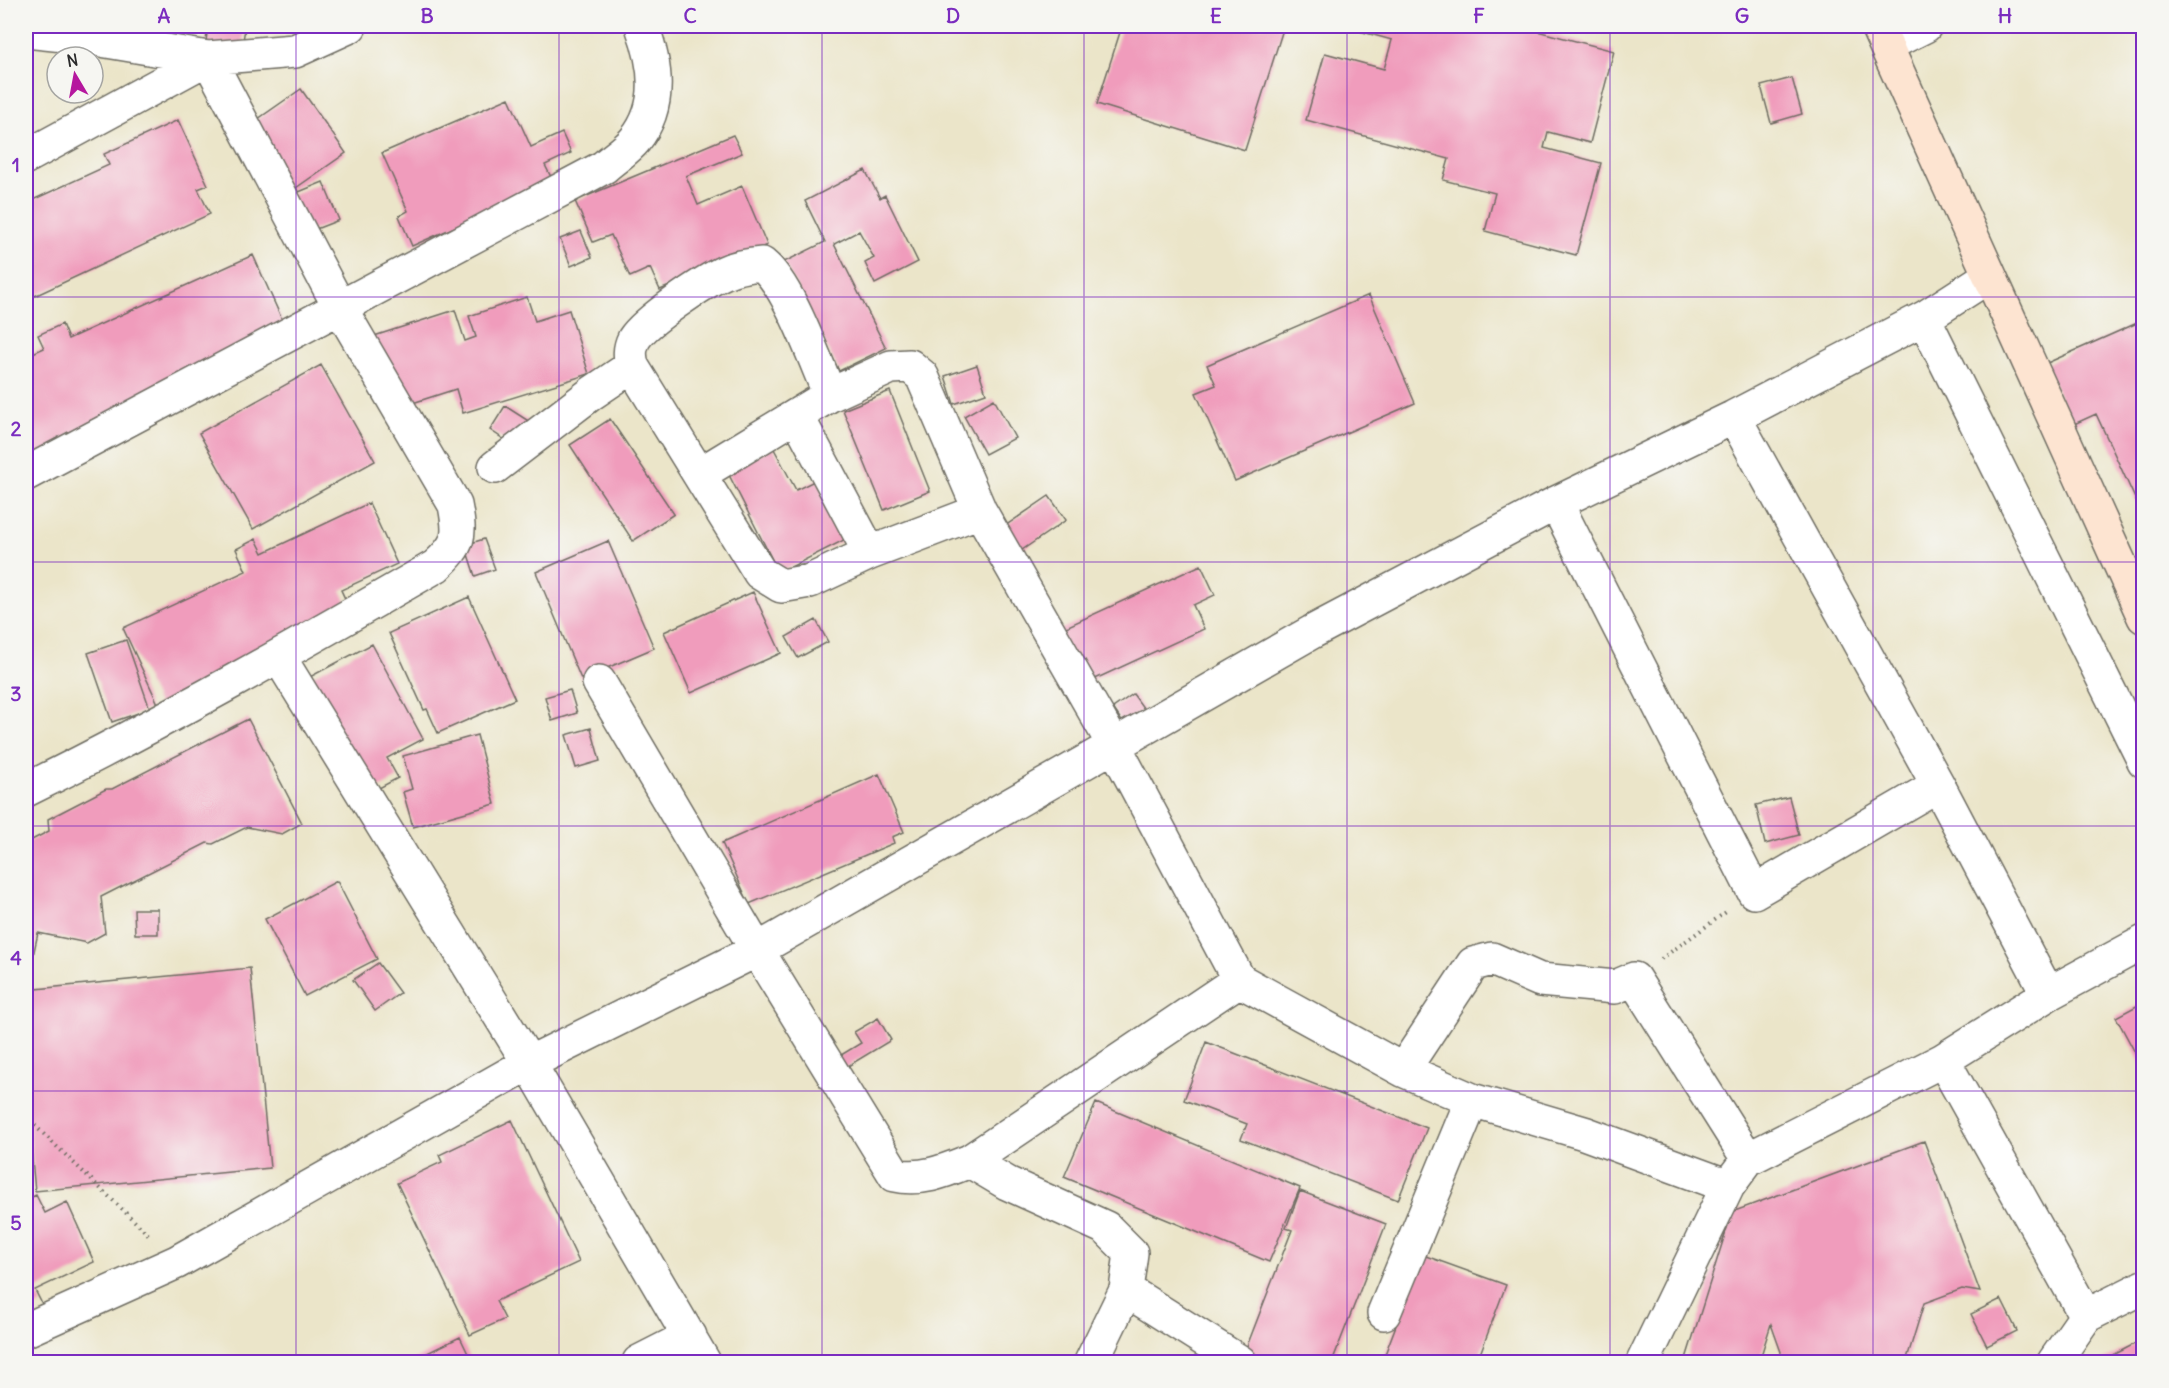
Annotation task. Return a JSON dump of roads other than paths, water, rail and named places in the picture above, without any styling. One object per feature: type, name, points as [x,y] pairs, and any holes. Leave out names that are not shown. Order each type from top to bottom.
[{"type":"main road","points":[[1882,35],[2144,617]]},
{"type":"street","points":[[26,30],[208,58],[295,51],[351,26]]},
{"type":"street","points":[[26,474],[604,167],[636,139],[653,103],[656,72],[642,26]]},
{"type":"street","points":[[1882,35],[1925,26]]},
{"type":"street","points":[[26,157],[208,58]]},
{"type":"street","points":[[26,790],[136,735],[279,657],[436,566],[454,549],[460,530],[455,505],[339,306],[208,58]]},
{"type":"street","points":[[830,395],[792,308],[771,271],[762,264],[725,272],[696,288],[635,337],[629,351],[632,366],[760,573],[781,586],[810,581],[870,553],[980,511]]},
{"type":"street","points":[[26,1330],[177,1262],[529,1063],[757,950],[1115,747],[1312,632],[1556,503],[1734,417],[1924,318],[1989,276]]},
{"type":"street","points":[[1924,318],[2144,761]]},
{"type":"street","points":[[495,467],[592,393],[632,366]]},
{"type":"street","points":[[700,474],[830,395],[891,367],[910,366],[922,376],[980,511],[1115,747],[1239,980],[1403,1070],[1472,1100],[1584,1133],[1728,1186]]},
{"type":"street","points":[[797,416],[870,553]]},
{"type":"street","points":[[1734,417],[1938,785],[2048,994]]},
{"type":"street","points":[[1556,503],[1754,892],[1938,785]]},
{"type":"street","points":[[279,657],[529,1063],[697,1349],[639,1362]]},
{"type":"street","points":[[599,682],[757,950],[894,1175],[920,1177],[944,1172],[970,1161],[1239,980]]},
{"type":"street","points":[[1643,1362],[1728,1186],[1748,1159],[1943,1060],[2048,994],[2144,942]]},
{"type":"street","points":[[1403,1070],[1473,964],[1492,959],[1540,980],[1615,987],[1634,979],[1748,1159]]},
{"type":"street","points":[[1943,1060],[2086,1316]]},
{"type":"street","points":[[1384,1313],[1472,1100]]},
{"type":"street","points":[[970,1161],[1007,1183],[1106,1228],[1131,1253],[1126,1290],[1091,1362]]},
{"type":"street","points":[[2054,1362],[2086,1316],[2144,1287]]},
{"type":"street","points":[[1126,1290],[1231,1359],[1240,1362]]}]
